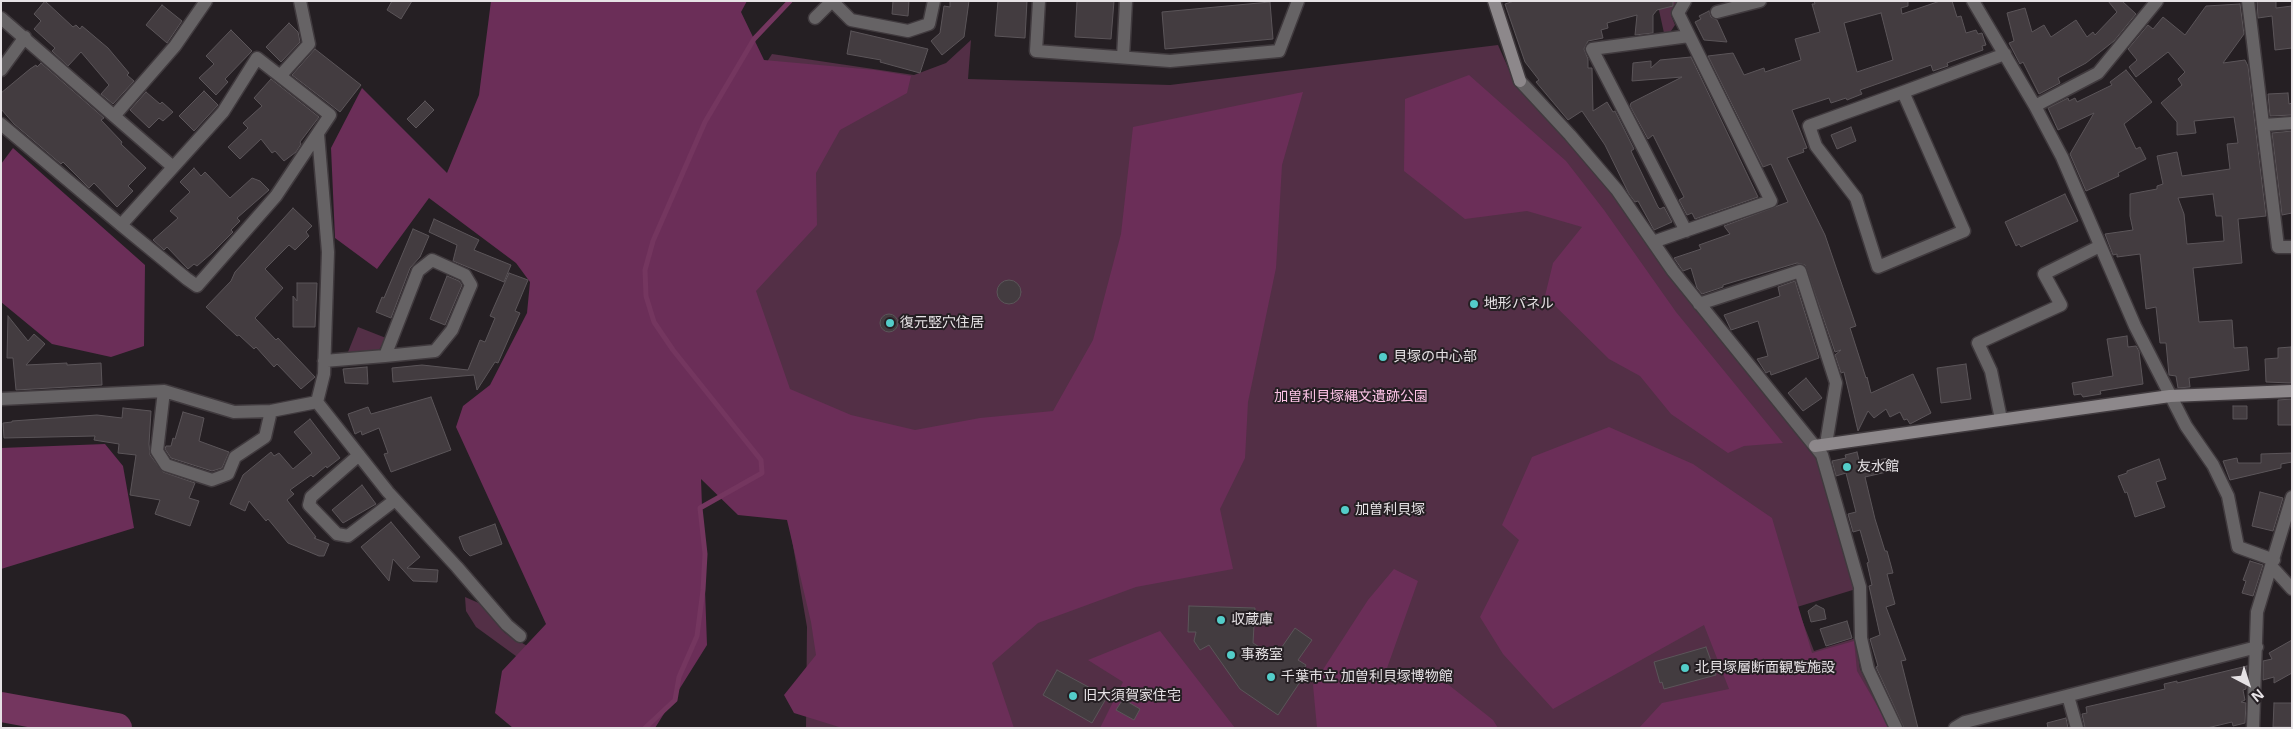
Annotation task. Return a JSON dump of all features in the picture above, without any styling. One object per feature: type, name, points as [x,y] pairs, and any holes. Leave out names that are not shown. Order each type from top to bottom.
[{"type":"street","points":[[114,116],[175,46],[206,1]]},
{"type":"street","points":[[281,75],[309,44],[300,1]]},
{"type":"street","points":[[815,18],[832,1],[851,20],[908,32],[929,24],[934,1]]},
{"type":"street","points":[[1039,1],[1036,51],[1170,61],[1278,51],[1298,1]]},
{"type":"street","points":[[1123,57],[1126,1]]},
{"type":"street","points":[[1494,1],[1520,81],[1617,190],[1699,304],[1804,436],[1820,445],[2170,396],[2292,390]]},
{"type":"street","points":[[1653,242],[1771,201],[1678,13],[1685,1]]},
{"type":"street","points":[[1717,12],[1760,1]]},
{"type":"street","points":[[1973,1],[2035,106],[2062,157],[2135,326],[2186,426],[2213,465],[2228,496],[2238,547],[2273,564],[2292,589]]},
{"type":"street","points":[[2035,106],[2098,73],[2157,1]]},
{"type":"street","points":[[2248,1],[2278,247],[2292,247]]},
{"type":"street","points":[[1,18],[173,167]]},
{"type":"street","points":[[1686,231],[1592,49],[1689,36]]},
{"type":"street","points":[[1,70],[24,37]]},
{"type":"street","points":[[1903,92],[1964,231],[1878,267],[1856,198],[1816,146],[1809,126],[2005,54]]},
{"type":"street","points":[[1,124],[121,225],[197,286],[276,196],[330,115],[257,58],[223,112],[121,225]]},
{"type":"street","points":[[2264,125],[2292,123]]},
{"type":"street","points":[[317,402],[324,374],[328,252],[318,134]]},
{"type":"street","points":[[2001,419],[1991,371],[1978,343],[2061,305],[2044,274],[2100,246]]},
{"type":"street","points":[[324,361],[385,356],[435,351],[452,330],[471,284],[465,275],[432,260],[418,271],[385,356]]},
{"type":"street","points":[[1699,304],[1800,271],[1836,383],[1820,445],[1822,455],[1860,587],[1861,638],[1868,669],[1896,728]]},
{"type":"street","points":[[1,399],[164,391],[234,412],[271,411],[317,402]]},
{"type":"street","points":[[164,391],[157,452],[166,465],[212,480],[228,474],[235,457],[264,437],[271,411]]},
{"type":"street","points":[[317,402],[396,500],[457,566],[507,626],[520,636]]},
{"type":"street","points":[[358,455],[311,497],[309,505],[337,534],[348,536],[396,500]]},
{"type":"street","points":[[2253,728],[2257,612],[2292,497]]},
{"type":"street","points":[[1956,728],[1965,722],[2257,646]]},
{"type":"street","points":[[2068,696],[2077,728]]},
{"type":"green space","points":[[1657,1],[1679,1],[1671,15],[1675,25],[1671,31],[1664,33]]},
{"type":"green space","name":"加曽利貝塚縄文遺跡公園","points":[[971,40],[968,79],[1170,85],[1498,45],[1515,83],[1609,187],[1815,455],[1856,589],[1797,607],[1814,651],[1856,638],[1860,669],[1890,728],[806,728],[807,627],[787,511],[695,174],[772,54],[914,75],[946,63]]},
{"type":"green space","points":[[358,327],[386,338],[378,352],[346,357]]},
{"type":"green space","points":[[465,597],[481,604],[505,633],[529,647],[520,659],[476,627],[466,611]]},
{"type":"shaded area","points":[[491,1],[747,1],[741,12],[764,60],[875,70],[911,76],[907,93],[840,130],[816,173],[817,225],[756,291],[790,389],[851,415],[915,430],[980,418],[1053,411],[1093,340],[1121,234],[1133,127],[1303,92],[1282,165],[1276,268],[1248,402],[1245,458],[1220,509],[1233,569],[1136,587],[1038,623],[992,663],[1014,728],[839,727],[794,713],[784,695],[816,655],[811,622],[787,520],[738,515],[701,479],[707,645],[655,728],[513,728],[495,713],[502,671],[546,624],[456,427],[463,406],[490,385],[527,313],[530,282],[516,263],[429,198],[377,269],[335,238],[331,148],[362,88],[447,173],[479,95]]},
{"type":"shaded area","points":[[1469,75],[1566,161],[1604,210],[1676,312],[1783,443],[1744,446],[1728,453],[1671,414],[1640,376],[1609,359],[1545,296],[1553,263],[1582,227],[1527,211],[1465,219],[1404,171],[1405,99]]},
{"type":"shaded area","points":[[13,148],[145,265],[144,346],[111,357],[52,344],[1,302],[1,164]]},
{"type":"shaded area","points":[[1609,427],[1693,464],[1772,518],[1812,653],[1854,641],[1857,671],[1890,728],[1639,728],[1662,703],[1729,689],[1704,625],[1553,709],[1503,654],[1480,617],[1519,540],[1502,525],[1532,457]]},
{"type":"shaded area","points":[[105,444],[123,466],[134,528],[1,569],[1,448]]},
{"type":"shaded area","points":[[1394,569],[1418,581],[1381,685],[1445,682],[1493,720],[1498,728],[1317,728],[1313,685],[1368,600]]},
{"type":"shaded area","points":[[1160,631],[1235,728],[1100,728],[1123,682],[1088,660]]},
{"type":"building","points":[[45,1],[73,27],[76,25],[80,29],[82,26],[108,48],[129,73],[127,75],[134,81],[113,104],[101,94],[109,85],[81,52],[68,66],[52,51],[55,48],[34,29],[41,21],[34,14]]},
{"type":"building","points":[[392,1],[412,1],[401,19],[387,10]]},
{"type":"building","points":[[893,1],[909,1],[908,16],[892,14]]},
{"type":"building","points":[[950,1],[969,1],[964,37],[942,55],[931,41],[940,33],[944,6],[950,7]]},
{"type":"building","points":[[998,1],[1027,1],[1025,38],[995,36]]},
{"type":"building","points":[[1077,1],[1114,1],[1111,39],[1075,37]]},
{"type":"building","points":[[1514,1],[1673,1],[1673,6],[1657,10],[1653,15],[1653,33],[1635,35],[1637,15],[1607,23],[1608,28],[1601,30],[1603,38],[1588,41],[1584,49],[1588,59],[1588,68],[1592,68],[1593,111],[1607,102],[1613,112],[1615,111],[1634,149],[1631,151],[1658,207],[1660,209],[1664,207],[1672,222],[1654,230],[1638,201],[1635,202],[1629,194],[1605,145],[1582,111],[1568,120],[1536,82],[1539,80],[1525,62],[1505,4]]},
{"type":"building","points":[[1814,1],[1908,1],[1908,6],[1901,8],[1902,14],[1940,1],[1952,1],[1957,17],[1961,16],[1966,33],[1976,30],[1978,34],[1982,33],[1986,45],[1982,46],[1983,50],[1947,63],[1948,66],[1933,71],[1931,65],[1860,90],[1862,94],[1847,100],[1846,98],[1831,103],[1829,98],[1792,110],[1807,148],[1803,149],[1804,152],[1787,158],[1825,235],[1856,326],[1850,328],[1871,393],[1913,374],[1931,413],[1910,424],[1907,419],[1904,420],[1900,412],[1890,417],[1886,409],[1874,418],[1868,411],[1858,431],[1844,372],[1841,373],[1835,355],[1841,350],[1835,352],[1805,265],[1797,263],[1723,285],[1723,287],[1702,294],[1697,288],[1691,268],[1683,271],[1674,258],[1701,249],[1699,245],[1730,234],[1724,226],[1788,202],[1771,164],[1763,167],[1708,56],[1733,53],[1744,75],[1764,68],[1765,72],[1801,60],[1795,39],[1820,32],[1812,4],[1815,4]],"holes":[[[1881,13],[1893,60],[1857,72],[1844,23]]]},
{"type":"building","points":[[2108,1],[2122,1],[2136,14],[2114,41],[2086,63],[2058,78],[2060,83],[2039,94],[2023,62],[2020,64],[2009,43],[2014,41],[2007,13],[2025,8],[2032,32],[2044,25],[2051,37],[2076,20],[2087,37],[2093,32],[2095,35],[2117,12]]},
{"type":"building","points":[[2257,1],[2276,1],[2276,8],[2292,6],[2292,48],[2275,50],[2272,16],[2258,18]]},
{"type":"building","points":[[1270,2],[1273,39],[1165,49],[1162,12]]},
{"type":"building","points":[[2240,4],[2244,34],[2223,63],[2245,60],[2248,66],[2266,216],[2238,219],[2242,263],[2193,268],[2199,322],[2232,320],[2234,348],[2247,347],[2249,370],[2189,378],[2190,387],[2178,388],[2176,376],[2169,375],[2166,343],[2160,343],[2156,307],[2146,309],[2140,254],[2117,257],[2117,254],[2113,255],[2105,234],[2133,230],[2130,216],[2130,194],[2157,189],[2157,186],[2163,184],[2157,156],[2177,152],[2182,176],[2230,169],[2227,144],[2238,143],[2234,117],[2194,121],[2196,133],[2177,135],[2177,122],[2161,103],[2182,85],[2178,79],[2185,72],[2168,52],[2136,77],[2129,67],[2137,60],[2128,49],[2148,25],[2153,29],[2163,17],[2185,35],[2206,6]],"holes":[[[2213,194],[2216,216],[2222,216],[2224,241],[2187,244],[2184,214],[2178,198]]]},
{"type":"building","points":[[162,5],[182,21],[167,43],[146,25]]},
{"type":"building","points":[[1709,11],[1711,17],[1717,20],[1727,42],[1704,40],[1695,22],[1701,19],[1699,16]]},
{"type":"building","points":[[289,23],[298,32],[300,42],[281,62],[266,47]]},
{"type":"building","points":[[231,30],[252,51],[225,79],[228,82],[216,95],[199,78],[214,64],[206,56]]},
{"type":"building","points":[[851,31],[928,49],[920,73],[880,62],[881,60],[847,54]]},
{"type":"building","points":[[315,49],[361,85],[340,112],[292,75]]},
{"type":"building","points":[[1691,57],[1758,197],[1695,219],[1692,213],[1687,215],[1679,200],[1684,197],[1653,135],[1648,139],[1630,106],[1631,103],[1682,77],[1632,81],[1633,63],[1651,61],[1651,68],[1660,60]]},
{"type":"building","points":[[41,63],[104,118],[101,120],[122,142],[121,144],[146,168],[128,186],[133,191],[117,207],[94,183],[89,188],[63,162],[61,164],[14,124],[1,109],[1,93],[30,69],[36,65],[37,67]]},
{"type":"building","points":[[2126,70],[2152,102],[2124,124],[2136,149],[2140,147],[2146,159],[2118,173],[2119,176],[2086,191],[2070,154],[2094,113],[2058,130],[2048,108],[2068,98],[2069,101],[2075,98],[2077,102],[2112,85],[2110,82]]},
{"type":"building","points":[[271,79],[319,117],[300,142],[301,144],[296,152],[284,161],[275,151],[272,153],[261,139],[240,159],[228,147],[248,128],[243,123],[262,106],[254,98]]},
{"type":"building","points":[[204,91],[218,105],[194,131],[179,116]]},
{"type":"building","points":[[146,92],[173,112],[163,121],[159,118],[149,128],[130,110]]},
{"type":"building","points":[[2288,93],[2289,104],[2292,103],[2292,115],[2270,116],[2268,94]]},
{"type":"building","points":[[425,101],[434,110],[416,128],[407,119]]},
{"type":"building","points":[[1851,127],[1856,141],[1837,149],[1831,135]]},
{"type":"building","points":[[2292,131],[2292,213],[2282,215],[2272,133]]},
{"type":"building","points":[[194,168],[201,176],[205,172],[230,198],[252,178],[260,181],[269,190],[237,218],[240,221],[231,230],[233,232],[212,253],[197,266],[194,264],[188,269],[167,247],[164,250],[153,240],[178,218],[170,211],[190,192],[180,182]]},
{"type":"building","points":[[2065,194],[2078,221],[2021,247],[2019,244],[2016,246],[2005,222]]},
{"type":"building","points":[[293,208],[312,226],[306,232],[309,236],[295,250],[289,245],[265,269],[283,288],[255,318],[276,340],[278,338],[315,377],[301,389],[277,364],[274,367],[256,347],[254,349],[239,335],[237,336],[206,307],[231,281],[235,272]]},
{"type":"building","points":[[434,219],[479,240],[474,250],[511,265],[504,282],[453,261],[457,245],[429,232]]},
{"type":"building","points":[[413,229],[429,236],[420,257],[410,268],[391,318],[376,312],[382,297],[384,298]]},
{"type":"building","points":[[509,273],[528,280],[515,311],[520,313],[498,363],[495,362],[477,390],[474,375],[393,382],[392,368],[422,365],[468,370],[480,340],[485,342],[495,318],[490,316]]},
{"type":"building","points":[[447,276],[459,281],[462,285],[445,325],[430,319]]},
{"type":"building","points":[[1009,280],[1014,281],[1020,287],[1020,297],[1014,303],[1009,304],[1004,303],[998,297],[997,292],[998,287],[1004,281]]},
{"type":"building","points":[[1795,281],[1819,358],[1771,375],[1770,371],[1766,373],[1757,359],[1768,356],[1758,321],[1731,330],[1724,315],[1780,296],[1778,287]]},
{"type":"building","points":[[297,283],[317,283],[315,327],[293,327],[293,296],[297,301]]},
{"type":"building","points":[[889,314],[895,317],[898,323],[895,329],[889,332],[883,329],[880,323],[883,317]]},
{"type":"building","points":[[8,316],[28,341],[34,334],[45,344],[26,365],[101,363],[102,385],[16,390],[13,358],[7,358]]},
{"type":"building","points":[[2127,336],[2128,347],[2136,346],[2139,351],[2143,384],[2100,391],[2101,394],[2083,397],[2081,394],[2074,395],[2072,383],[2113,376],[2107,339]]},
{"type":"building","points":[[2291,347],[2291,383],[2266,382],[2265,359],[2278,358],[2278,348]]},
{"type":"building","points":[[1966,364],[1971,399],[1941,403],[1937,368]]},
{"type":"building","points":[[367,367],[368,384],[345,383],[343,369]]},
{"type":"building","points":[[1806,378],[1822,398],[1803,411],[1788,393]]},
{"type":"building","points":[[431,397],[451,450],[391,472],[384,454],[388,453],[379,428],[362,435],[361,431],[355,434],[348,414],[368,407],[371,414]]},
{"type":"building","points":[[2292,399],[2292,425],[2278,425],[2278,400]]},
{"type":"building","points":[[2233,406],[2247,406],[2247,419],[2233,419]]},
{"type":"building","points":[[123,408],[151,411],[150,455],[163,472],[195,483],[189,498],[199,501],[190,526],[155,514],[160,500],[130,495],[136,455],[118,453],[119,444],[94,440],[95,436],[4,438],[3,423],[97,415],[122,418]]},
{"type":"building","points":[[183,412],[204,418],[199,441],[229,452],[222,468],[212,471],[171,458],[165,449],[166,446],[171,446],[173,438],[175,439]]},
{"type":"building","points":[[310,419],[340,458],[290,490],[294,494],[287,500],[316,537],[314,538],[329,544],[324,556],[319,556],[288,543],[268,519],[266,521],[249,501],[245,511],[230,504],[243,475],[271,452],[274,456],[279,453],[293,469],[312,453],[294,432]]},
{"type":"building","points":[[1857,452],[1860,464],[1888,458],[1891,471],[1865,477],[1875,519],[1893,573],[1887,574],[1895,604],[1886,607],[1906,660],[1901,661],[1918,728],[1904,728],[1876,667],[1878,666],[1870,639],[1880,635],[1869,586],[1872,585],[1867,563],[1869,562],[1860,530],[1853,532],[1848,514],[1856,512],[1846,473],[1836,476],[1832,461],[1846,458],[1845,455]]},
{"type":"building","points":[[2292,453],[2292,462],[2281,464],[2281,468],[2230,480],[2223,461],[2237,458],[2238,463],[2261,463],[2261,454]]},
{"type":"building","points":[[2159,459],[2166,479],[2156,482],[2165,507],[2135,517],[2127,492],[2125,493],[2118,476]]},
{"type":"building","points":[[362,485],[376,504],[343,523],[332,510]]},
{"type":"building","points":[[2260,492],[2283,498],[2273,531],[2252,526]]},
{"type":"building","points":[[391,522],[420,557],[407,568],[438,570],[437,582],[413,581],[393,559],[389,581],[361,547]]},
{"type":"building","points":[[495,524],[502,544],[470,556],[464,550],[459,537]]},
{"type":"building","points":[[2250,561],[2263,565],[2253,596],[2242,593],[2246,581],[2243,580]]},
{"type":"building","points":[[1816,605],[1824,609],[1826,619],[1811,622],[1808,611]]},
{"type":"building","points":[[1189,606],[1255,608],[1253,643],[1275,657],[1295,628],[1312,640],[1298,660],[1306,665],[1301,674],[1304,676],[1278,715],[1240,689],[1209,645],[1200,650],[1194,641],[1196,632],[1188,632]]},
{"type":"building","points":[[1847,621],[1852,638],[1826,646],[1820,629]]},
{"type":"building","points":[[2292,640],[2292,673],[2274,683],[2274,677],[2263,680],[2263,661],[2272,659],[2269,653]]},
{"type":"building","points":[[1706,647],[1716,675],[1664,689],[1662,682],[1660,683],[1654,662]]},
{"type":"building","points":[[2247,666],[2246,689],[2243,690],[2245,700],[2241,702],[2246,703],[2245,723],[2233,726],[2232,722],[2207,728],[2085,728],[2082,714],[2087,713],[2086,707],[2165,689],[2164,684],[2177,681],[2177,683]]},
{"type":"building","points":[[1057,670],[1107,697],[1092,723],[1043,695]]},
{"type":"building","points":[[1123,699],[1140,709],[1134,720],[1116,710]]},
{"type":"building","points":[[2274,703],[2292,703],[2292,727],[2273,727]]},
{"type":"building","points":[[2066,718],[2068,728],[2048,728],[2047,723]]},
{"type":"waterway","points":[[645,728],[675,700],[679,677],[697,636],[703,590],[705,554],[700,508],[762,473],[761,460],[673,350],[654,322],[646,296],[645,270],[653,241],[705,122],[754,39],[790,1]]},
{"type":"waterway","points":[[1,707],[117,728]]},
{"type":"place","name":"地形パネル","points":[[1474,304]]},
{"type":"place","name":"復元竪穴住居","points":[[890,323]]},
{"type":"place","name":"貝塚の中心部","points":[[1383,357]]},
{"type":"place","name":"友水館","points":[[1847,467]]},
{"type":"place","name":"加曽利貝塚","points":[[1345,510]]},
{"type":"place","name":"収蔵庫","points":[[1221,620]]},
{"type":"place","name":"事務室","points":[[1231,655]]},
{"type":"place","name":"北貝塚層断面観覧施設","points":[[1685,668]]},
{"type":"place","name":"千葉市立 加曽利貝塚博物館","points":[[1271,677]]},
{"type":"place","name":"旧大須賀家住宅","points":[[1073,696]]}]
